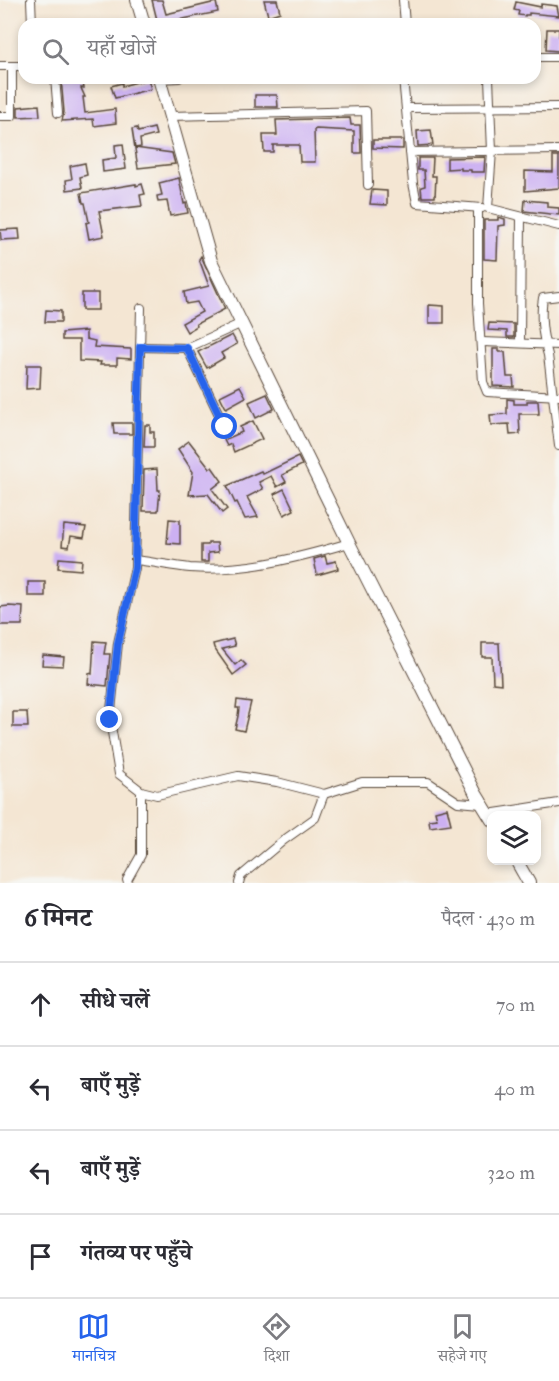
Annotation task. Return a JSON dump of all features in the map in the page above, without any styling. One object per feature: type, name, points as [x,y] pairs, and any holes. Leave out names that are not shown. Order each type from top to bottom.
[{"type":"street","points":[[31,0],[32,18]]},
{"type":"street","points":[[137,0],[142,18]]},
{"type":"street","points":[[403,0],[404,18]]},
{"type":"street","points":[[541,57],[559,57]]},
{"type":"street","points":[[0,66],[18,66]]},
{"type":"street","points":[[0,116],[12,116],[12,66]]},
{"type":"street","points":[[56,84],[58,113]]},
{"type":"street","points":[[161,84],[211,261],[349,543],[487,813]]},
{"type":"street","points":[[404,84],[417,203],[488,208],[559,226]]},
{"type":"street","points":[[488,208],[492,151],[489,84]]},
{"type":"street","points":[[406,108],[559,107]]},
{"type":"street","points":[[170,116],[366,111],[368,186]]},
{"type":"street","points":[[410,152],[559,150]]},
{"type":"street","points":[[478,207],[478,303],[483,382],[487,392],[556,396]]},
{"type":"street","points":[[520,343],[521,217]]},
{"type":"street","points":[[559,296],[543,298],[545,344],[556,396],[559,441]]},
{"type":"street","points":[[141,308],[135,560],[118,643],[110,720],[119,774],[141,791],[157,795],[238,776],[277,782],[324,794],[362,782],[428,783],[458,802],[487,813]]},
{"type":"street","points":[[140,347],[187,348],[242,323]]},
{"type":"street","points":[[482,342],[559,345]]},
{"type":"street","points":[[187,348],[225,427]]},
{"type":"street","points":[[135,560],[190,568],[250,566],[310,555],[349,543]]},
{"type":"street","points":[[128,883],[127,880],[141,855],[141,791]]},
{"type":"street","points":[[239,883],[241,876],[284,840],[315,818],[324,794]]},
{"type":"street","points":[[501,811],[559,803]]},
{"type":"street","points":[[518,865],[529,883]]},
{"type":"building","points":[[152,0],[162,0],[166,14],[216,2],[218,12],[188,18],[156,18]]},
{"type":"building","points":[[264,0],[277,0],[280,12],[268,16]]},
{"type":"building","points":[[516,2],[541,7],[541,4],[557,6],[559,16],[529,13],[525,16],[518,15],[519,11],[514,10]]},
{"type":"building","points":[[547,29],[559,29],[559,51],[546,50]]},
{"type":"building","points":[[62,84],[83,84],[84,88],[81,88],[85,97],[83,97],[85,113],[115,109],[116,123],[94,126],[93,119],[62,121],[64,112]]},
{"type":"building","points":[[122,84],[122,86],[150,84],[151,89],[115,98],[111,86]]},
{"type":"building","points":[[255,95],[277,95],[278,107],[255,107]]},
{"type":"building","points":[[39,105],[40,116],[18,117],[18,107]]},
{"type":"building","points":[[350,118],[351,125],[360,125],[361,153],[354,153],[354,131],[316,129],[314,130],[315,162],[300,162],[299,145],[273,145],[273,152],[264,152],[263,135],[277,135],[276,120]]},
{"type":"building","points":[[137,128],[138,132],[154,128],[156,135],[140,139],[141,147],[135,148],[172,153],[175,164],[138,168],[132,129]]},
{"type":"building","points":[[431,130],[433,145],[418,146],[417,131]]},
{"type":"building","points":[[373,140],[403,140],[403,149],[373,148]]},
{"type":"building","points":[[123,144],[126,169],[103,172],[102,160],[116,158],[115,145]]},
{"type":"building","points":[[553,156],[559,156],[559,188],[525,191],[525,171],[553,172]]},
{"type":"building","points":[[485,157],[484,172],[471,172],[471,170],[461,170],[461,168],[447,169],[447,158]]},
{"type":"building","points":[[418,158],[433,158],[432,176],[436,176],[435,197],[422,197],[421,187],[425,186],[424,170],[418,170]]},
{"type":"building","points":[[85,163],[87,175],[80,177],[82,188],[67,190],[66,180],[72,179],[70,166]]},
{"type":"building","points":[[179,178],[188,213],[170,216],[167,201],[158,202],[157,196],[162,195],[159,183]]},
{"type":"building","points":[[136,184],[136,186],[142,184],[145,194],[140,195],[142,206],[99,211],[104,236],[89,239],[86,223],[89,222],[81,193]]},
{"type":"building","points":[[372,190],[387,191],[387,205],[370,204]]},
{"type":"building","points":[[525,200],[547,202],[547,207],[559,208],[559,215],[524,211]]},
{"type":"building","points":[[498,217],[505,219],[505,225],[498,226],[497,260],[484,259],[484,220],[498,220]]},
{"type":"building","points":[[19,229],[20,239],[1,240],[0,230]]},
{"type":"building","points":[[201,256],[225,309],[196,324],[197,326],[187,332],[182,323],[202,312],[197,302],[186,304],[184,292],[209,286],[199,259]]},
{"type":"building","points":[[82,293],[98,293],[98,310],[82,310]]},
{"type":"building","points":[[429,305],[444,306],[444,323],[429,323]]},
{"type":"building","points":[[46,310],[61,311],[61,322],[45,322]]},
{"type":"building","points":[[489,323],[514,324],[514,337],[507,337],[507,331],[488,330]]},
{"type":"building","points":[[86,331],[86,339],[95,341],[94,347],[131,349],[131,359],[117,358],[117,365],[79,361],[79,340],[62,340],[62,333]]},
{"type":"building","points":[[232,335],[237,344],[221,353],[224,358],[207,368],[198,352]]},
{"type":"building","points":[[493,349],[505,352],[507,377],[513,377],[514,387],[493,386]]},
{"type":"building","points":[[27,365],[41,365],[40,388],[26,389]]},
{"type":"building","points":[[240,386],[246,397],[226,408],[220,396]]},
{"type":"building","points":[[267,394],[274,409],[256,418],[249,402]]},
{"type":"building","points":[[507,399],[514,400],[514,404],[538,401],[539,414],[519,414],[520,434],[510,435],[509,424],[491,425],[490,415],[507,414]]},
{"type":"building","points":[[253,421],[262,439],[234,452],[231,444],[227,446],[224,440],[242,432],[240,427]]},
{"type":"building","points":[[113,423],[132,423],[132,434],[114,434]]},
{"type":"building","points":[[145,425],[150,425],[150,432],[154,432],[154,447],[144,447]]},
{"type":"building","points":[[189,441],[222,481],[212,489],[227,509],[222,513],[208,494],[189,495],[193,472],[178,449]]},
{"type":"building","points":[[298,457],[302,465],[282,475],[286,482],[277,487],[271,476],[259,482],[263,489],[247,497],[258,517],[245,519],[227,486],[261,471],[263,474]]},
{"type":"building","points":[[157,469],[158,490],[160,490],[158,511],[143,511],[144,470]]},
{"type":"building","points":[[284,489],[294,510],[284,515],[274,494]]},
{"type":"building","points":[[169,519],[180,520],[180,544],[167,543]]},
{"type":"building","points":[[64,525],[86,527],[84,538],[71,536],[69,547],[62,546]]},
{"type":"building","points":[[208,543],[217,543],[218,552],[208,553],[208,562],[201,562],[201,545],[208,545]]},
{"type":"building","points":[[325,556],[327,563],[336,561],[338,569],[317,575],[314,559]]},
{"type":"building","points":[[59,558],[82,560],[81,570],[58,568]]},
{"type":"building","points":[[28,582],[45,582],[45,596],[28,596]]},
{"type":"building","points":[[0,607],[23,607],[22,625],[0,625]]},
{"type":"building","points":[[233,639],[235,646],[222,649],[235,665],[241,660],[246,665],[233,675],[213,644]]},
{"type":"building","points":[[94,641],[106,642],[104,654],[110,654],[107,686],[88,684],[89,673],[92,674]]},
{"type":"building","points":[[482,643],[499,643],[501,684],[493,683],[492,657],[482,657]]},
{"type":"building","points":[[43,655],[64,657],[63,666],[42,665]]},
{"type":"building","points":[[237,700],[251,702],[244,731],[235,729],[239,708],[236,708]]},
{"type":"building","points":[[13,712],[27,712],[28,727],[13,727]]},
{"type":"building","points":[[447,808],[451,824],[430,827],[429,820],[437,819],[435,811]]},
{"type":"route","points":[[110,720],[118,643],[135,568],[140,347],[187,348],[225,427]]}]
